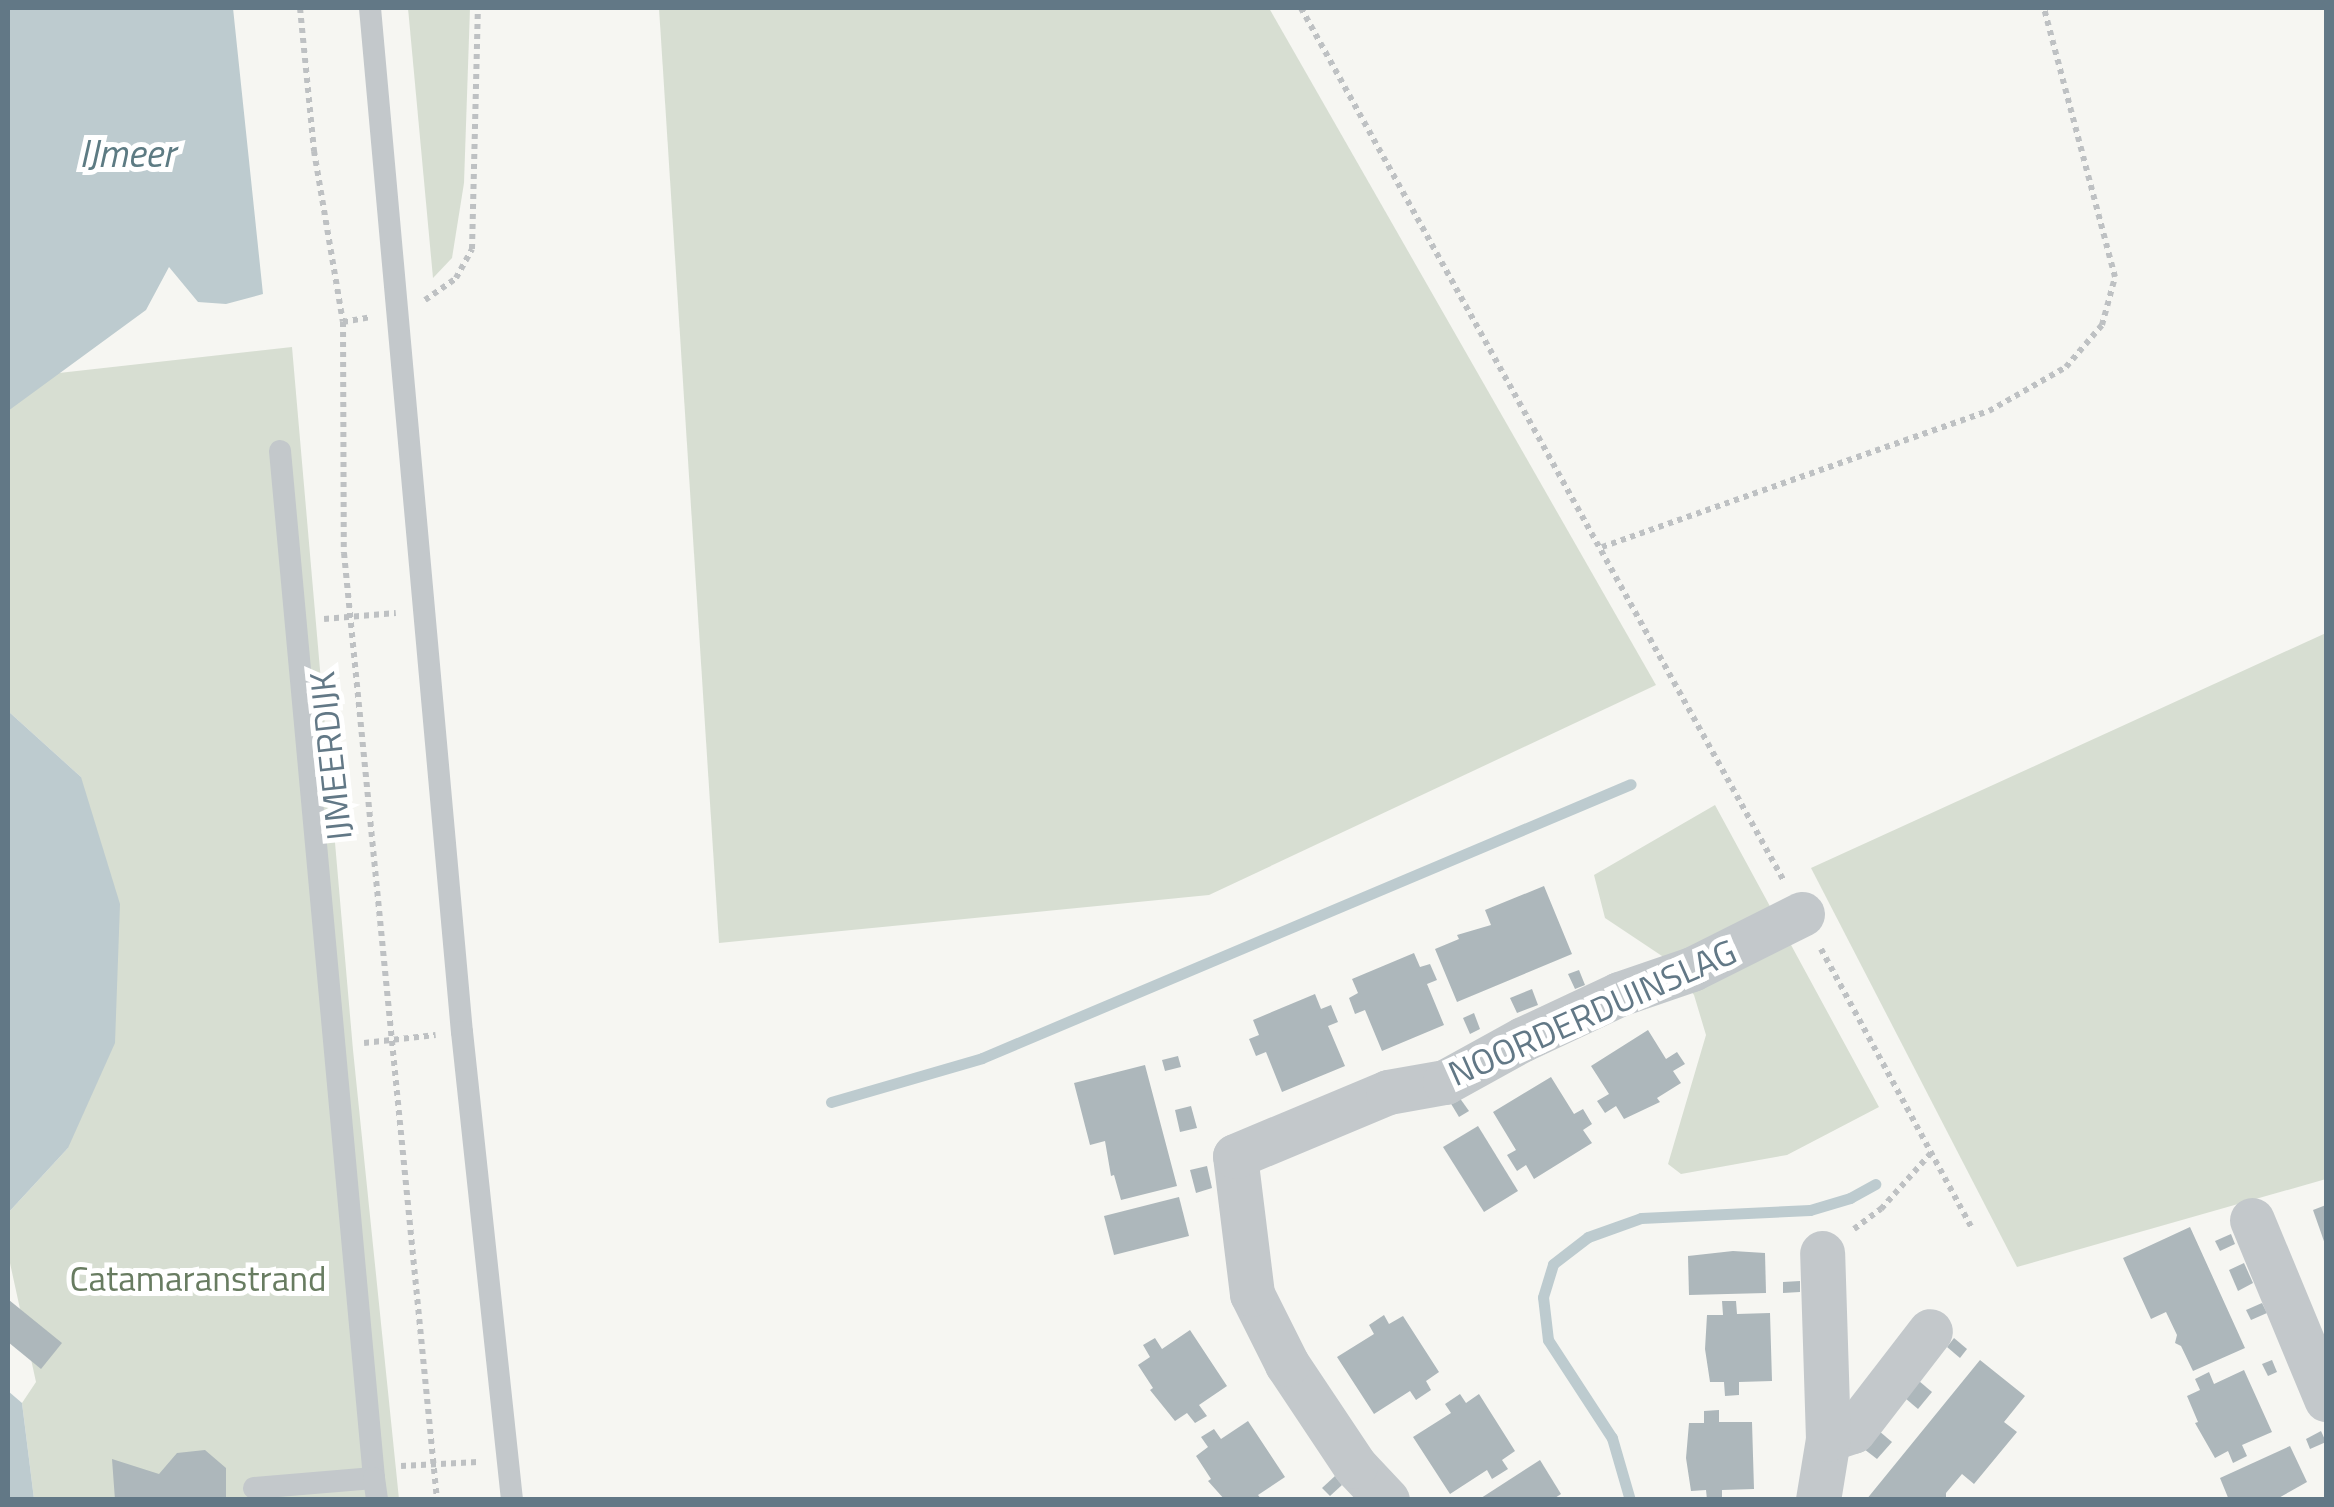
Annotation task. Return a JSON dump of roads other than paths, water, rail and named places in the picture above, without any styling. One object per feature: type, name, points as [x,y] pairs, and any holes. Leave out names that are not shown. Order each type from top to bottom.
[{"type":"street","name":"NOORDERDUINSLAG","points":[[1387,1500],[1356,1466],[1287,1364],[1252,1294],[1235,1156],[1388,1092],[1445,1082],[1539,1031],[1618,994],[1692,969],[1802,914]]},
{"type":"street","points":[[2252,1220],[2326,1398]]},
{"type":"street","points":[[1818,1500],[1828,1439],[1822,1253]]},
{"type":"street","points":[[1828,1439],[1853,1431],[1930,1332]]},
{"type":"lane","points":[[370,8],[462,1032],[512,1500]]},
{"type":"lane","points":[[254,1488],[376,1489],[280,451]]},
{"type":"water","name":"IJmeer","points":[[8,8],[233,8],[263,294],[226,304],[198,302],[169,267],[146,310],[8,411]]},
{"type":"water","points":[[8,711],[81,777],[120,904],[115,1043],[68,1148],[8,1213]]},
{"type":"water","points":[[8,1391],[22,1403],[34,1499],[8,1499]]},
{"type":"waterway","points":[[831,1102],[982,1058],[1631,784]]},
{"type":"waterway","points":[[1630,1500],[1612,1438],[1548,1340],[1543,1297],[1553,1264],[1588,1237],[1641,1218],[1810,1210],[1850,1198],[1875,1184]]},
{"type":"park label","name":"Catamaranstrand","points":[[198,1278]]}]
